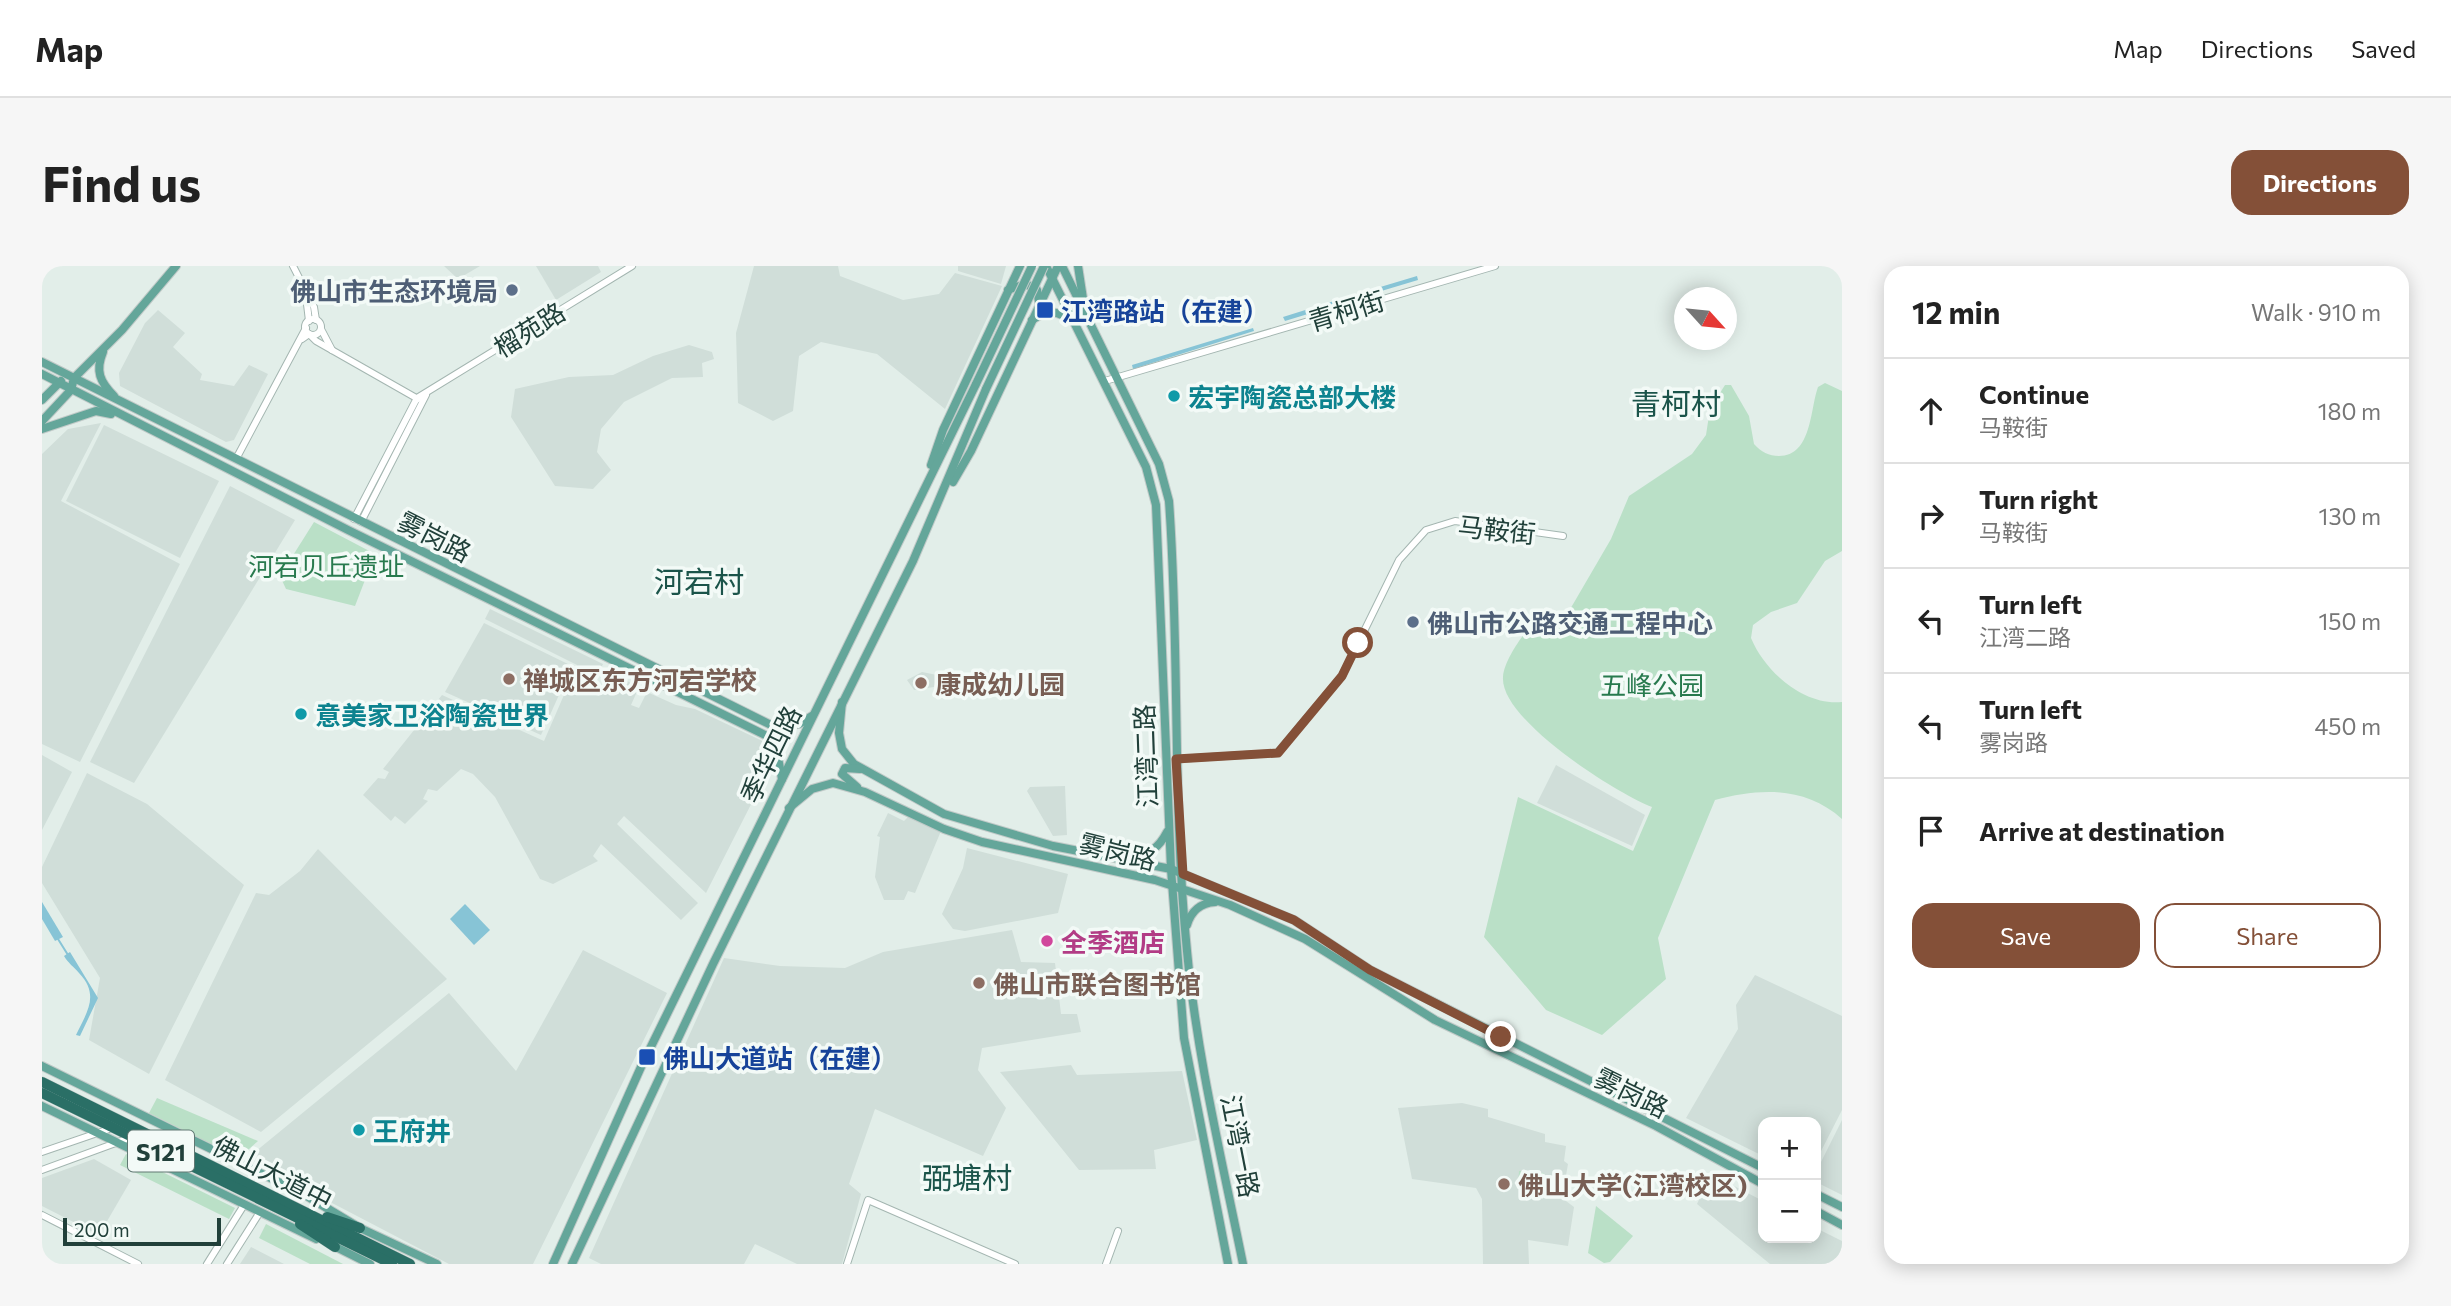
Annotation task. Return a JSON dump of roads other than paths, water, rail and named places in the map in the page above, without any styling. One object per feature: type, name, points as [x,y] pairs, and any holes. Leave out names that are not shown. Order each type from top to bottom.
[{"type":"highway","name":"佛山大道中","points":[[42,1082],[392,1264]]},
{"type":"highway","name":"佛山大道中","points":[[42,1093],[410,1264]]},
{"type":"highway","points":[[282,1205],[360,1228]]},
{"type":"highway","points":[[282,1205],[335,1247]]},
{"type":"main road","points":[[42,421],[71,390],[74,378],[176,266]]},
{"type":"main road","points":[[919,497],[943,430],[1017,266]]},
{"type":"main road","name":"季华四路","points":[[553,1264],[640,1067],[1032,266]]},
{"type":"main road","name":"季华四路","points":[[572,1264],[660,1074],[939,505],[986,388],[1045,266]]},
{"type":"main road","name":"江湾二路","points":[[1045,266],[1146,467],[1156,505],[1171,869],[1184,1038],[1228,1264]]},
{"type":"main road","points":[[939,505],[971,452],[1039,305],[1060,266]]},
{"type":"main road","name":"江湾二路","points":[[1060,266],[1159,464],[1169,501],[1176,759],[1185,931],[1197,1037]]},
{"type":"main road","points":[[1078,266],[1086,315]]},
{"type":"main road","points":[[1008,290],[1021,284],[1032,286],[1038,290],[1039,305]]},
{"type":"main road","points":[[1032,320],[1046,311],[1060,313],[1075,324]]},
{"type":"main road","points":[[105,346],[98,372],[102,383],[122,402]]},
{"type":"main road","name":"雾岗路","points":[[42,362],[771,725]]},
{"type":"main road","name":"雾岗路","points":[[42,374],[697,704],[730,717],[775,743]]},
{"type":"main road","points":[[42,400],[58,382],[74,378]]},
{"type":"main road","points":[[42,429],[96,411],[121,415]]},
{"type":"main road","name":"雾岗路","points":[[842,702],[839,733],[842,749],[855,764],[944,814],[987,829],[1053,846],[1131,859],[1171,869],[1294,920],[1370,970],[1758,1165]]},
{"type":"main road","points":[[771,725],[799,724],[812,716]]},
{"type":"main road","points":[[771,725],[785,732],[787,738],[782,745],[775,743],[782,779]]},
{"type":"main road","points":[[863,791],[842,774],[845,768],[852,767],[866,771]]},
{"type":"main road","name":"雾岗路","points":[[789,808],[811,789],[833,783],[863,791],[944,829],[982,842],[1155,880],[1270,921],[1435,1020],[1656,1126],[1758,1181]]},
{"type":"main road","points":[[1131,859],[1147,855],[1161,843],[1169,830]]},
{"type":"main road","points":[[1185,931],[1196,909],[1206,902],[1220,902]]},
{"type":"main road","name":"江湾一路","points":[[1197,1037],[1243,1264]]},
{"type":"main road","points":[[42,1066],[305,1195],[360,1228],[437,1264]]},
{"type":"main road","name":"佛山大道中","points":[[42,1106],[370,1264]]},
{"type":"main road","points":[[1821,1196],[1842,1207]]},
{"type":"main road","points":[[1821,1214],[1842,1225]]},
{"type":"street","points":[[293,266],[306,291],[310,326],[317,334],[321,328]]},
{"type":"street","name":"榴苑路","points":[[420,400],[427,393],[632,266]]},
{"type":"street","name":"青柯街","points":[[1105,381],[1495,266]]},
{"type":"street","points":[[310,326],[321,328]]},
{"type":"street","points":[[236,459],[310,326]]},
{"type":"street","points":[[310,326],[333,352],[420,400],[358,520]]},
{"type":"street","points":[[321,328],[333,352]]},
{"type":"street","name":"马鞍街","points":[[1176,759],[1278,753],[1342,676],[1399,560],[1426,530],[1455,521],[1563,536]]},
{"type":"street","points":[[42,1152],[113,1127]]},
{"type":"street","points":[[42,1170],[132,1137]]},
{"type":"street","points":[[847,1264],[868,1200],[1015,1264]]},
{"type":"street","points":[[207,1264],[244,1205]]},
{"type":"street","points":[[228,1264],[260,1212]]},
{"type":"street","points":[[42,1215],[138,1264]]},
{"type":"street","points":[[1106,1264],[1118,1231]]},
{"type":"water","points":[[1417,276],[1418,280],[1358,298],[1357,294]]},
{"type":"water","points":[[1350,296],[1347,302],[1285,321],[1283,317]]},
{"type":"water","points":[[1253,328],[1254,331],[1133,369],[1132,365]]},
{"type":"water","points":[[42,902],[63,937],[55,941],[42,919]]},
{"type":"water","points":[[465,904],[490,930],[474,945],[450,919]]},
{"type":"water","points":[[70,952],[98,998],[80,1036],[76,1035],[90,1004],[90,996],[85,981],[64,956]]},
{"type":"waterway","points":[[58,939],[68,955]]},
{"type":"place","name":"佛山市生态环境局","points":[[512,290]]},
{"type":"place","name":"江湾路站（在建）","points":[[1045,310]]},
{"type":"place","name":"宏宇陶瓷总部大楼","points":[[1174,396]]},
{"type":"place","name":"佛山市公路交通工程中心","points":[[1413,622]]},
{"type":"place","name":"禅城区东方河宕学校","points":[[509,679]]},
{"type":"place","name":"康成幼儿园","points":[[921,683]]},
{"type":"place","name":"意美家卫浴陶瓷世界","points":[[301,714]]},
{"type":"place","name":"全季酒店","points":[[1047,941]]},
{"type":"place","name":"佛山市联合图书馆","points":[[979,983]]},
{"type":"place","name":"佛山大道站（在建）","points":[[647,1057]]},
{"type":"place","name":"王府井","points":[[359,1130]]},
{"type":"place","name":"佛山大学(江湾校区)","points":[[1504,1184]]},
{"type":"district","name":"青柯村","points":[[1676,402]]},
{"type":"district","name":"河宕村","points":[[699,580]]},
{"type":"district","name":"弼塘村","points":[[967,1176]]},
{"type":"park label","name":"河宕贝丘遗址","points":[[326,565]]},
{"type":"park label","name":"五峰公园","points":[[1652,684]]}]
